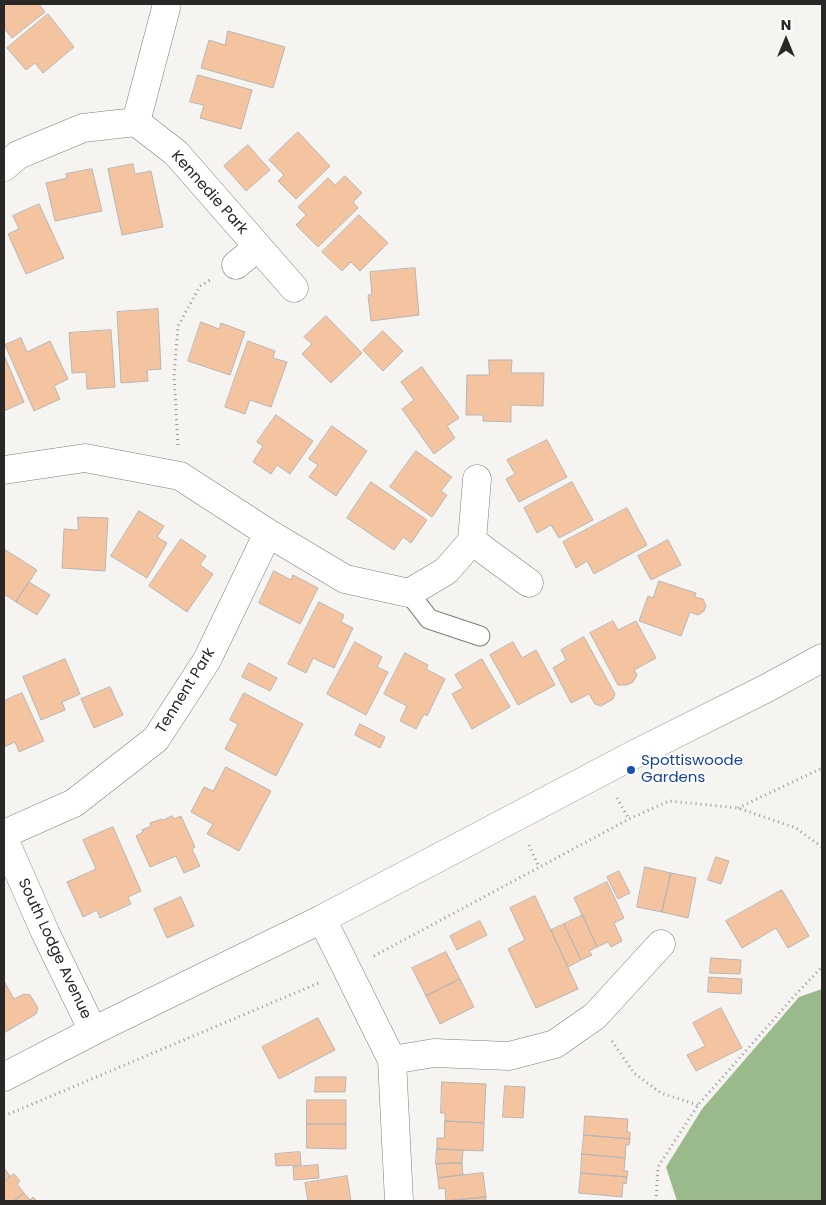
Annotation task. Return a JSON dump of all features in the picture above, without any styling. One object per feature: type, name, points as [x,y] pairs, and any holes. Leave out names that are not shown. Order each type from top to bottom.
[{"type":"street","points":[[4,167],[18,155],[84,128],[136,122],[166,8]]},
{"type":"street","name":"Kennedie Park","points":[[136,122],[176,153],[294,288]]},
{"type":"street","name":"Kennedie Park","points":[[236,266],[258,247]]},
{"type":"street","points":[[4,470],[85,458],[180,476],[268,533],[345,579],[409,593],[446,571],[472,541],[477,479]]},
{"type":"street","name":"Tennent Park","points":[[4,834],[74,803],[156,739],[207,660],[268,533]]},
{"type":"street","points":[[472,541],[529,583]]},
{"type":"street","points":[[4,1077],[93,1031],[322,919],[822,658]]},
{"type":"street","name":"South Lodge Avenue","points":[[4,839],[45,932],[93,1031]]},
{"type":"street","points":[[322,919],[392,1060],[399,1201]]},
{"type":"street","points":[[392,1060],[434,1054],[509,1056],[555,1044],[595,1016],[661,944]]},
{"type":"lane","points":[[409,593],[429,619],[480,636]]},
{"type":"path","points":[[180,476],[174,376],[178,326],[200,286],[236,266]]},
{"type":"path","points":[[738,808],[822,768]]},
{"type":"path","points":[[4,1116],[347,971],[629,819],[669,801],[738,808],[796,828],[822,847]]},
{"type":"path","points":[[620,803],[629,819]]},
{"type":"path","points":[[656,1201],[658,1167],[698,1105],[822,967]]},
{"type":"path","points":[[595,1016],[634,1072],[661,1093],[698,1105]]},
{"type":"green space","points":[[822,989],[822,1201],[677,1201],[666,1167],[702,1109],[799,997]]},
{"type":"building","points":[[4,4],[39,4],[45,12],[12,38],[4,28]]},
{"type":"building","points":[[48,14],[74,47],[43,73],[35,63],[26,70],[7,48]]},
{"type":"building","points":[[228,31],[285,47],[273,88],[201,68],[209,40],[225,45]]},
{"type":"building","points":[[198,75],[252,90],[241,129],[200,118],[204,105],[190,102]]},
{"type":"building","points":[[298,132],[330,166],[296,199],[278,181],[284,175],[269,160]]},
{"type":"building","points":[[248,145],[270,170],[246,191],[224,166]]},
{"type":"building","points":[[133,164],[135,174],[151,171],[163,227],[122,235],[108,169]]},
{"type":"building","points":[[92,169],[102,211],[55,221],[46,183],[67,178],[66,174]]},
{"type":"building","points":[[345,176],[362,193],[353,202],[358,208],[318,247],[296,225],[306,215],[298,207],[328,178],[335,185]]},
{"type":"building","points":[[39,204],[64,258],[26,274],[8,234],[19,229],[13,216]]},
{"type":"building","points":[[359,215],[388,243],[360,271],[351,262],[342,271],[322,252]]},
{"type":"building","points":[[415,268],[419,315],[371,321],[368,295],[372,295],[370,272]]},
{"type":"building","points":[[158,309],[161,369],[147,370],[148,381],[121,383],[117,312]]},
{"type":"building","points":[[326,316],[362,353],[331,383],[302,354],[312,344],[304,337]]},
{"type":"building","points":[[201,322],[219,329],[221,323],[245,332],[230,375],[188,361]]},
{"type":"building","points":[[111,330],[115,387],[87,389],[86,372],[72,373],[69,333]]},
{"type":"building","points":[[383,331],[403,351],[383,371],[363,350]]},
{"type":"building","points":[[21,338],[27,352],[50,341],[68,379],[54,386],[60,399],[34,411],[5,345]]},
{"type":"building","points":[[248,341],[275,351],[273,358],[287,362],[271,407],[250,400],[245,414],[225,407]]},
{"type":"building","points":[[4,355],[24,402],[4,411]]},
{"type":"building","points":[[489,360],[512,360],[511,373],[544,373],[543,406],[511,405],[511,422],[483,421],[483,415],[466,415],[467,375],[489,375]]},
{"type":"building","points":[[422,367],[459,418],[447,426],[455,438],[434,454],[402,409],[414,400],[401,382]]},
{"type":"building","points":[[276,415],[313,441],[290,474],[277,465],[271,474],[253,462],[263,446],[257,442]]},
{"type":"building","points":[[332,426],[367,451],[336,496],[309,477],[318,465],[309,459]]},
{"type":"building","points":[[547,440],[567,477],[519,502],[506,479],[515,474],[507,460]]},
{"type":"building","points":[[416,451],[452,477],[441,491],[447,495],[432,517],[390,487]]},
{"type":"building","points":[[371,482],[427,520],[411,543],[403,537],[394,550],[347,518]]},
{"type":"building","points":[[572,482],[593,520],[559,538],[551,525],[537,533],[524,508]]},
{"type":"building","points":[[627,508],[647,545],[594,574],[587,561],[576,568],[563,542]]},
{"type":"building","points":[[139,511],[164,526],[157,537],[167,543],[147,578],[111,556]]},
{"type":"building","points":[[78,517],[108,518],[105,571],[62,568],[64,529],[78,530]]},
{"type":"building","points":[[181,539],[206,556],[200,565],[213,574],[187,612],[149,586]]},
{"type":"building","points":[[668,540],[681,565],[651,580],[638,556]]},
{"type":"building","points":[[4,549],[37,570],[16,602],[4,594]]},
{"type":"building","points":[[274,571],[291,580],[293,575],[318,588],[300,624],[259,603]]},
{"type":"building","points":[[659,581],[696,593],[695,597],[703,599],[706,606],[704,611],[698,615],[690,612],[681,636],[639,621],[648,596],[653,598]]},
{"type":"building","points":[[29,582],[50,595],[37,615],[16,602]]},
{"type":"building","points":[[319,602],[344,615],[341,622],[353,628],[334,668],[313,658],[306,673],[288,664]]},
{"type":"building","points":[[613,621],[618,630],[636,621],[656,658],[634,670],[637,675],[633,682],[627,685],[618,685],[590,633]]},
{"type":"building","points":[[584,637],[615,694],[613,699],[601,706],[595,704],[589,694],[571,703],[553,668],[566,660],[561,650]]},
{"type":"building","points":[[355,642],[382,657],[377,667],[388,672],[366,715],[327,694]]},
{"type":"building","points":[[513,642],[522,658],[536,650],[555,685],[518,705],[490,655]]},
{"type":"building","points":[[405,653],[428,665],[426,669],[445,679],[427,716],[424,714],[416,729],[400,721],[407,706],[384,694]]},
{"type":"building","points":[[65,659],[80,694],[62,702],[65,710],[41,720],[23,677]]},
{"type":"building","points":[[482,659],[510,707],[472,729],[452,694],[463,688],[455,675]]},
{"type":"building","points":[[249,663],[277,678],[270,691],[242,677]]},
{"type":"building","points":[[110,687],[123,715],[94,728],[81,699]]},
{"type":"building","points":[[22,693],[44,741],[19,752],[15,742],[4,747],[4,701]]},
{"type":"building","points":[[244,693],[303,724],[276,776],[225,749],[238,724],[230,720]]},
{"type":"building","points":[[360,724],[385,737],[380,748],[355,735]]},
{"type":"building","points":[[226,767],[271,791],[239,851],[207,834],[213,824],[191,812],[204,787],[213,791]]},
{"type":"building","points":[[172,816],[174,819],[181,816],[195,847],[192,849],[200,866],[184,873],[176,856],[150,867],[136,836],[143,832],[142,830],[151,826],[150,823]]},
{"type":"building","points":[[113,827],[141,891],[128,897],[131,904],[100,918],[97,910],[83,917],[67,882],[96,869],[83,840]]},
{"type":"building","points":[[716,857],[729,861],[721,884],[708,880]]},
{"type":"building","points":[[645,867],[671,873],[662,912],[637,907]]},
{"type":"building","points":[[619,871],[630,893],[618,899],[607,877]]},
{"type":"building","points":[[671,873],[696,878],[688,918],[662,912]]},
{"type":"building","points":[[607,882],[624,918],[614,923],[622,941],[611,947],[608,942],[597,947],[574,898]]},
{"type":"building","points":[[782,890],[809,936],[788,948],[776,928],[742,948],[726,921]]},
{"type":"building","points":[[535,896],[578,989],[536,1008],[508,949],[525,940],[510,908]]},
{"type":"building","points":[[181,897],[194,926],[167,938],[154,909]]},
{"type":"building","points":[[583,915],[597,947],[589,951],[592,955],[581,960],[564,924]]},
{"type":"building","points":[[480,921],[487,935],[457,950],[450,936]]},
{"type":"building","points":[[564,924],[581,960],[568,967],[551,930]]},
{"type":"building","points":[[446,952],[460,979],[426,996],[412,968]]},
{"type":"building","points":[[711,958],[741,960],[740,974],[710,973]]},
{"type":"building","points":[[709,977],[742,979],[741,994],[708,992]]},
{"type":"building","points":[[460,979],[474,1007],[440,1024],[426,996]]},
{"type":"building","points":[[4,981],[14,999],[24,994],[30,995],[38,1008],[36,1014],[4,1033]]},
{"type":"building","points":[[721,1008],[742,1048],[696,1071],[687,1055],[705,1046],[693,1023]]},
{"type":"building","points":[[318,1018],[335,1050],[279,1079],[262,1047]]},
{"type":"building","points":[[316,1077],[346,1077],[345,1092],[315,1092]]},
{"type":"building","points":[[442,1082],[486,1084],[484,1123],[445,1121],[445,1113],[441,1113]]},
{"type":"building","points":[[505,1086],[525,1087],[523,1118],[503,1117]]},
{"type":"building","points":[[307,1100],[346,1100],[346,1124],[307,1124]]},
{"type":"building","points":[[585,1116],[628,1119],[627,1132],[630,1132],[630,1139],[584,1135]]},
{"type":"building","points":[[445,1121],[484,1123],[483,1151],[437,1149],[437,1138],[444,1138]]},
{"type":"building","points":[[307,1124],[346,1124],[346,1149],[307,1148]]},
{"type":"building","points":[[584,1135],[630,1139],[629,1145],[626,1145],[625,1158],[582,1154]]},
{"type":"building","points":[[437,1149],[463,1150],[462,1163],[436,1164]]},
{"type":"building","points":[[300,1152],[301,1165],[276,1166],[275,1154]]},
{"type":"building","points":[[582,1154],[625,1158],[624,1171],[628,1171],[627,1177],[581,1173]]},
{"type":"building","points":[[462,1163],[463,1175],[438,1178],[436,1164]]},
{"type":"building","points":[[318,1165],[319,1178],[294,1180],[293,1167]]},
{"type":"building","points":[[4,1168],[10,1176],[4,1182]]},
{"type":"building","points":[[483,1173],[486,1197],[446,1201],[445,1188],[439,1189],[438,1178]]},
{"type":"building","points":[[581,1173],[627,1177],[626,1184],[623,1183],[622,1197],[579,1193]]},
{"type":"building","points":[[14,1174],[20,1181],[17,1184],[24,1193],[14,1201],[4,1201],[4,1182]]},
{"type":"building","points":[[347,1176],[351,1201],[308,1201],[305,1183]]},
{"type":"building","points":[[24,1193],[30,1200],[33,1197],[37,1201],[14,1201]]},
{"type":"building","points":[[486,1197],[486,1201],[446,1201]]},
{"type":"place","name":"Spottiswoode Gardens","points":[[631,770]]}]
